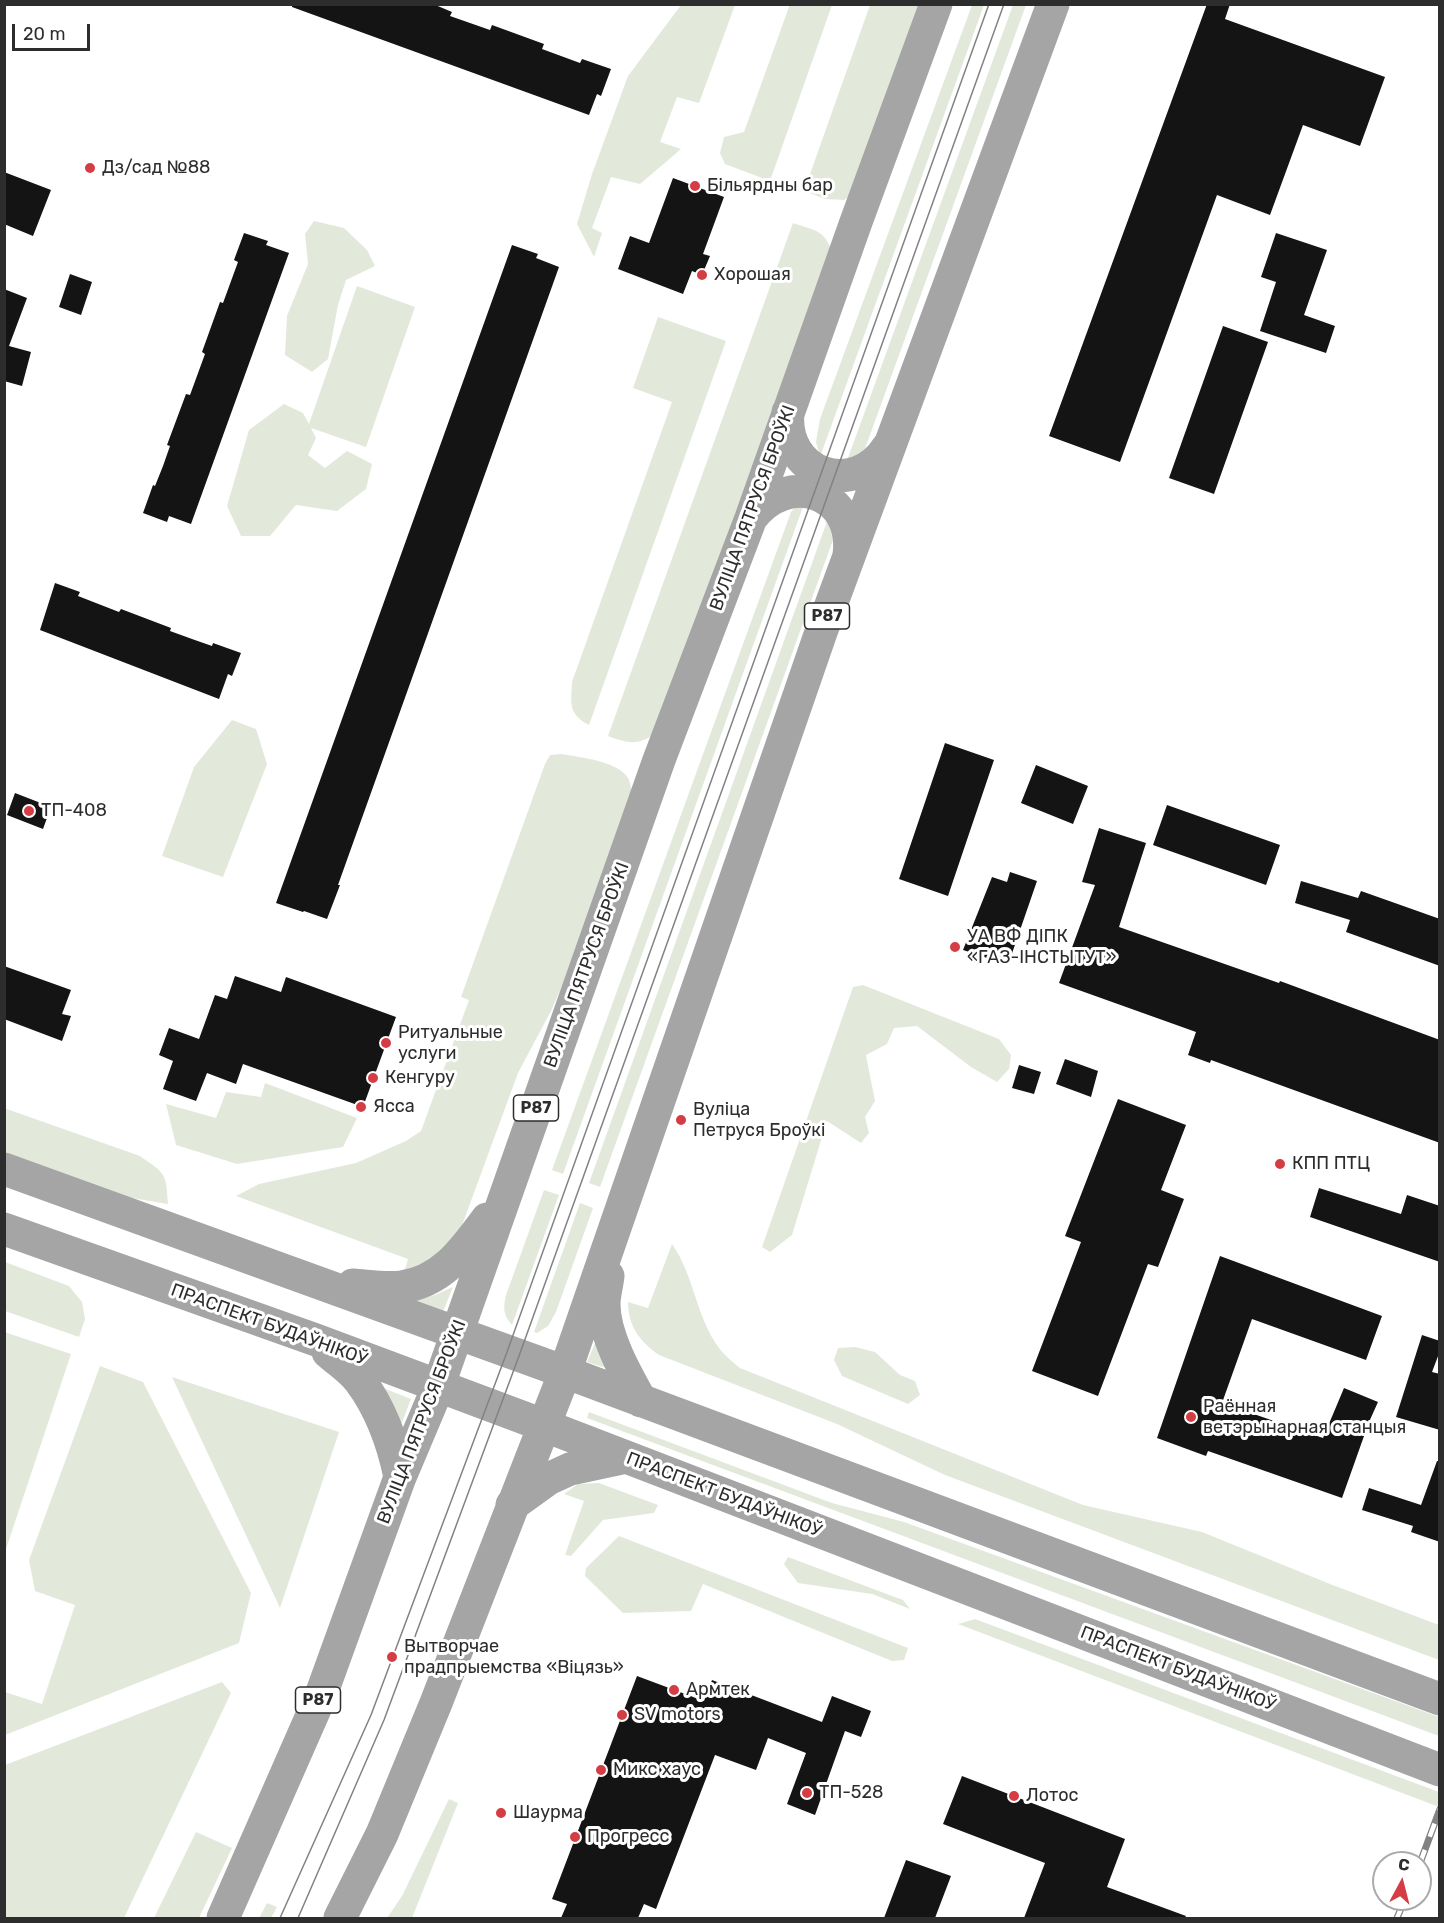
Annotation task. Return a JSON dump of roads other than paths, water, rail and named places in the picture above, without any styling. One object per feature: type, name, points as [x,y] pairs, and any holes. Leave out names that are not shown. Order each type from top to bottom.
[{"type":"main road","name":"ВУЛІЦА ПЯТРУСЯ БРОЎКІ","points":[[223,1918],[321,1695],[400,1477],[438,1387],[659,760],[751,518],[936,4]]},
{"type":"main road","name":"Р87","points":[[340,1918],[382,1834],[436,1703],[565,1372],[849,557],[1053,4]]},
{"type":"main road","points":[[788,410],[789,438],[795,450],[804,461],[828,474],[840,476],[864,471],[879,460],[889,445]]},
{"type":"main road","points":[[751,518],[769,499],[782,493],[801,491],[820,496],[842,515],[851,543],[849,557]]},
{"type":"main road","points":[[4,1169],[565,1372],[1440,1699]]},
{"type":"main road","points":[[324,1284],[401,1287],[434,1277],[447,1268],[465,1248],[504,1198]]},
{"type":"main road","name":"ПРАСПЕКТ БУДАЎНІКОЎ","points":[[4,1229],[316,1340],[543,1425],[1440,1770]]},
{"type":"main road","points":[[614,1232],[604,1305],[615,1350],[624,1372],[642,1401]]},
{"type":"main road","points":[[316,1340],[359,1379],[373,1402],[393,1445],[400,1477]]},
{"type":"main road","points":[[513,1505],[548,1479],[570,1469],[627,1457]]},
{"type":"tram line","points":[[280,1918],[371,1715],[507,1352],[989,4]]},
{"type":"tram line","points":[[298,1918],[384,1720],[519,1356],[1004,4]]},
{"type":"railway","points":[[1424,1851],[1440,1809]]},
{"type":"railway","points":[[1397,1918],[1400,1911]]},
{"type":"place","name":"Дз/сад №88","points":[[90,168]]},
{"type":"place","name":"Більярдны бар","points":[[695,186]]},
{"type":"place","name":"Хорошая","points":[[702,275]]},
{"type":"place","name":"ТП-408","points":[[29,811]]},
{"type":"place","name":"УА ВФ ДІПК «ГАЗ-ІНСТЫТУТ»","points":[[955,947]]},
{"type":"place","name":"Ритуальные услуги","points":[[386,1043]]},
{"type":"place","name":"Кенгуру","points":[[373,1078]]},
{"type":"place","name":"Ясса","points":[[361,1107]]},
{"type":"place","name":"Вуліца Петруся Броўкі","points":[[681,1120]]},
{"type":"place","name":"КПП ПТЦ","points":[[1280,1164]]},
{"type":"place","name":"Раённая ветэрынарная станцыя","points":[[1191,1417]]},
{"type":"place","name":"Вытворчае прадпрыемства «Віцязь»","points":[[392,1657]]},
{"type":"place","name":"Армтек","points":[[674,1690]]},
{"type":"place","name":"SV motors","points":[[622,1715]]},
{"type":"place","name":"Микс хаус","points":[[601,1770]]},
{"type":"place","name":"ТП-528","points":[[807,1793]]},
{"type":"place","name":"Лотос","points":[[1014,1796]]},
{"type":"place","name":"Шаурма","points":[[501,1813]]},
{"type":"place","name":"Прогресс","points":[[575,1837]]}]
